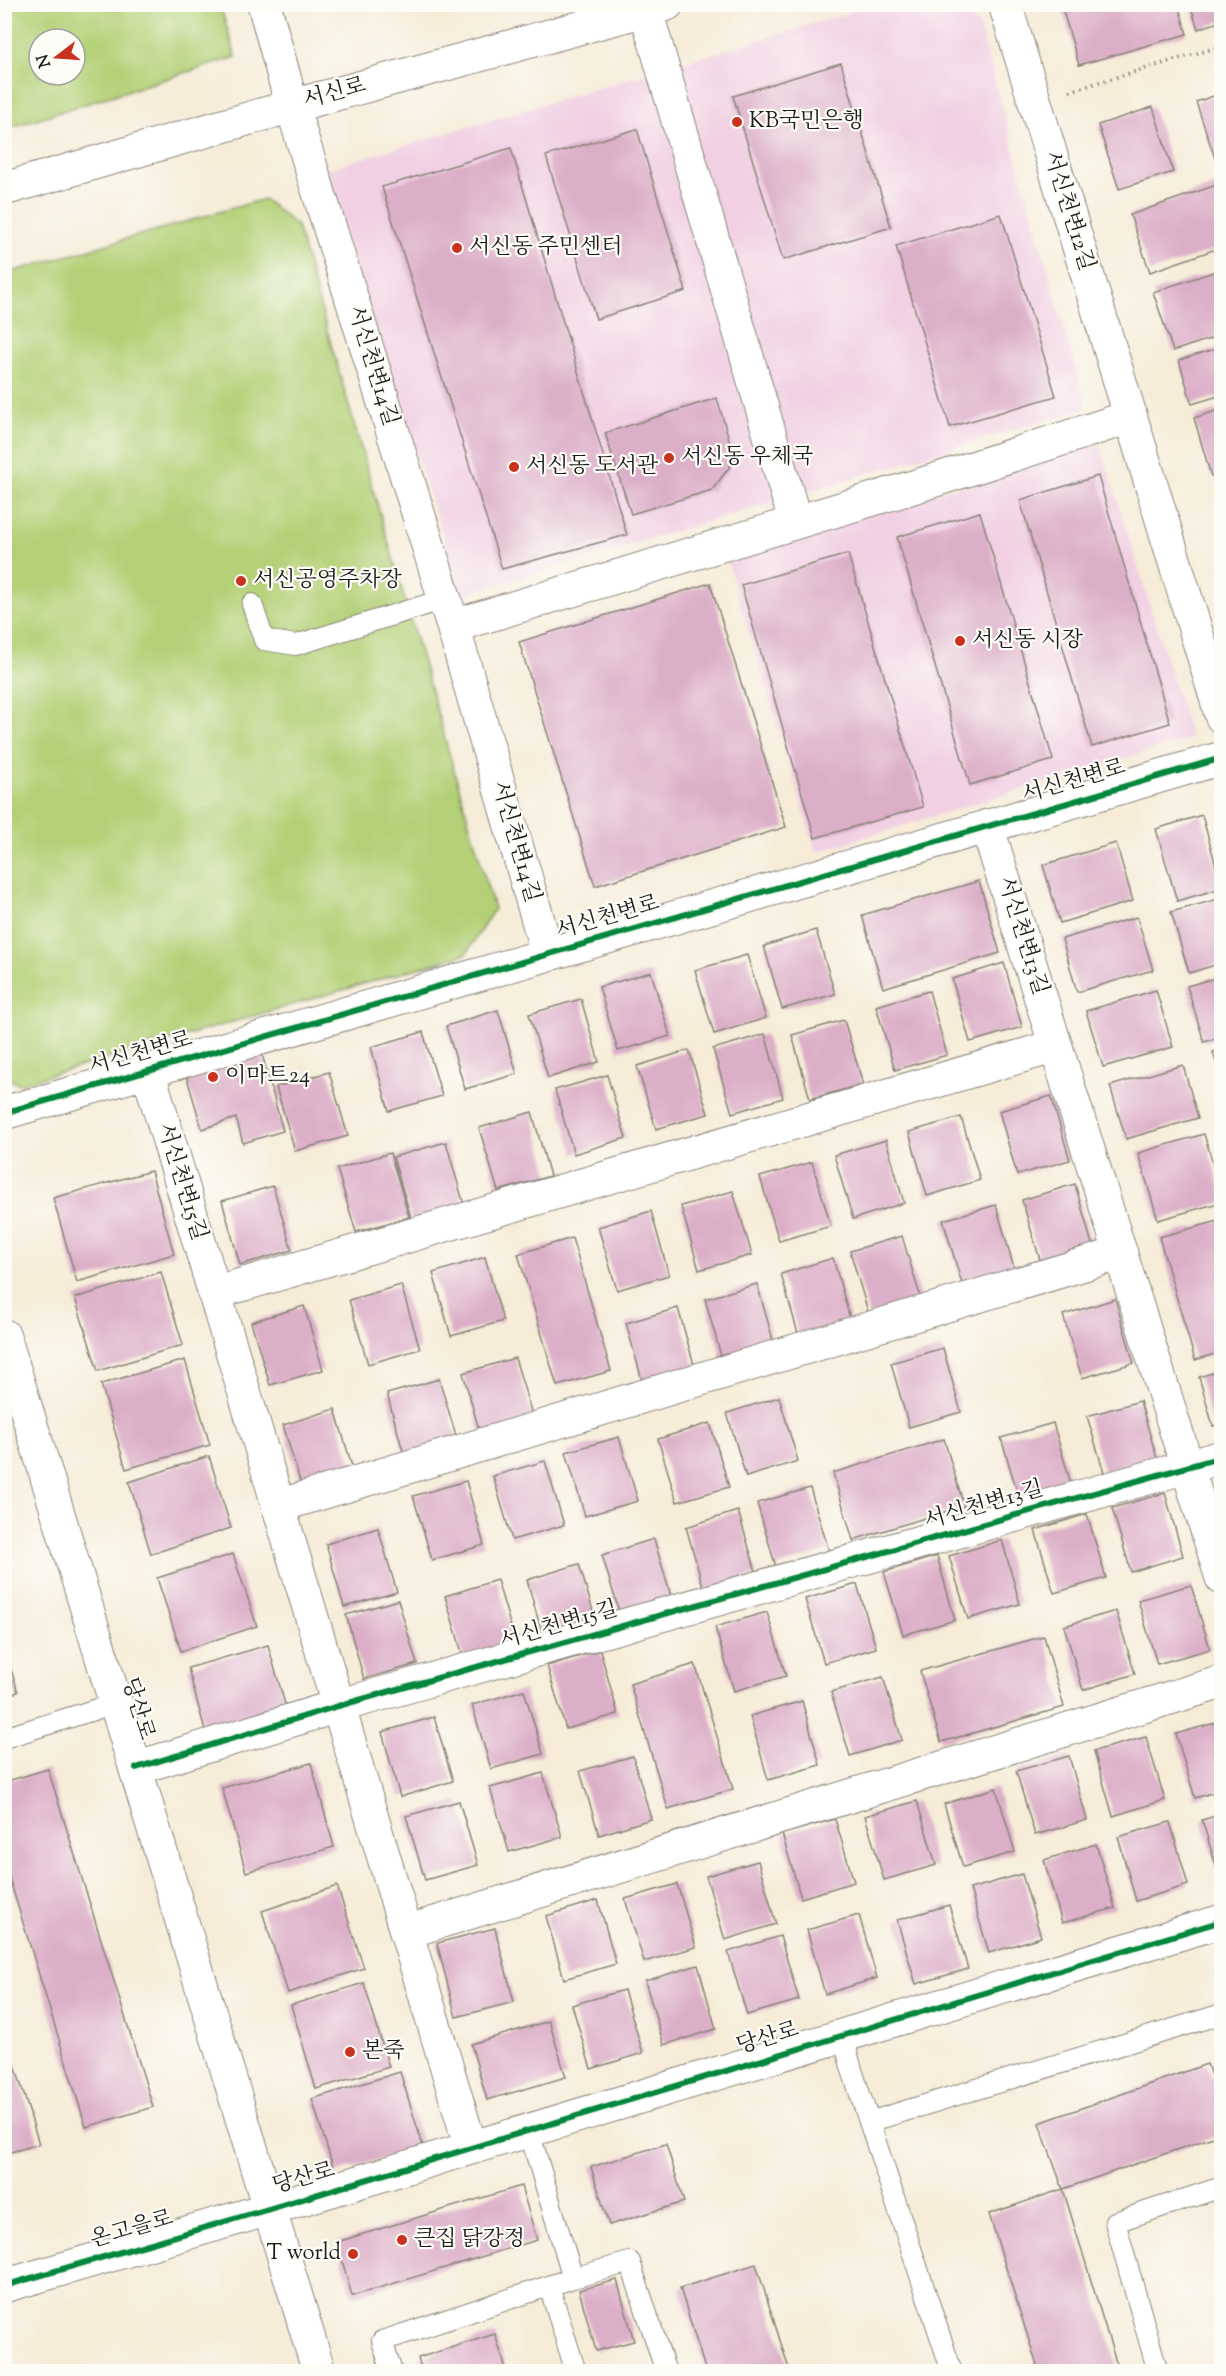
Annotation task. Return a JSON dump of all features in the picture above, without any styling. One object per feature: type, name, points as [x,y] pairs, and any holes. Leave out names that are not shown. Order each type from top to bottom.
[{"type":"street","name":"서신천변14길","points":[[264,4],[292,106],[449,613],[548,955]]},
{"type":"street","name":"서신천변12길","points":[[1005,4],[1221,717]]},
{"type":"street","name":"서신로","points":[[4,189],[292,106],[656,8]]},
{"type":"street","points":[[656,8],[795,522]]},
{"type":"street","points":[[449,613],[795,522],[1130,417]]},
{"type":"street","name":"서신천변로","points":[[4,1113],[1221,758]]},
{"type":"street","name":"서신천변13길","points":[[987,826],[1221,1578]]},
{"type":"street","points":[[214,1293],[1056,1046]]},
{"type":"street","name":"서신천변15길","points":[[148,1071],[471,2148]]},
{"type":"street","points":[[278,1506],[1121,1253]]},
{"type":"street","name":"당산로","points":[[4,1336],[319,2372]]},
{"type":"street","points":[[1187,1468],[1221,1457]]},
{"type":"street","name":"서신천변13길","points":[[790,1579],[1187,1468]]},
{"type":"street","name":"서신천변15길","points":[[338,1706],[790,1579]]},
{"type":"street","points":[[406,1932],[1221,1682]]},
{"type":"street","points":[[136,1768],[338,1706]]},
{"type":"street","name":"당산로","points":[[269,2209],[1221,1921]]},
{"type":"street","name":"온고을로","points":[[4,2286],[269,2209]]},
{"type":"lane","points":[[252,604],[264,640],[296,645],[449,613]]},
{"type":"lane","points":[[4,1738],[116,1703]]},
{"type":"lane","points":[[869,2122],[1221,2014]]},
{"type":"lane","points":[[843,2035],[851,2067],[952,2372]]},
{"type":"lane","points":[[530,2131],[573,2278]]},
{"type":"lane","points":[[1158,2372],[1114,2222],[1221,2187]]},
{"type":"lane","points":[[392,2372],[382,2341],[573,2278],[630,2262],[666,2372]]},
{"type":"lane","points":[[549,2286],[576,2372]]},
{"type":"path","points":[[1035,101],[1221,46]]},
{"type":"shaded area","points":[[876,5],[953,5],[979,25],[1087,408],[462,595],[323,170]]},
{"type":"shaded area","points":[[1100,444],[1191,738],[816,852],[726,557]]},
{"type":"green space","points":[[5,4],[220,5],[236,57],[5,129]]},
{"type":"green space","points":[[264,199],[297,226],[494,909],[466,954],[20,1084],[5,1078],[4,274]]},
{"type":"building","points":[[1061,4],[1178,4],[1187,34],[1079,65]]},
{"type":"building","points":[[1190,4],[1222,4],[1222,21],[1198,29]]},
{"type":"building","points":[[841,63],[891,227],[783,260],[733,96]]},
{"type":"building","points":[[1222,93],[1222,162],[1217,164],[1196,102]]},
{"type":"building","points":[[1153,107],[1173,172],[1119,189],[1098,125]]},
{"type":"building","points":[[637,129],[686,291],[596,319],[546,156]]},
{"type":"building","points":[[511,148],[627,535],[502,569],[382,187]]},
{"type":"building","points":[[1222,183],[1222,247],[1150,272],[1130,215]]},
{"type":"building","points":[[1001,214],[1056,396],[950,427],[896,246]]},
{"type":"building","points":[[1222,269],[1222,335],[1173,351],[1153,292]]},
{"type":"building","points":[[1222,347],[1222,395],[1192,404],[1179,360]]},
{"type":"building","points":[[717,398],[735,460],[712,490],[631,514],[605,433]]},
{"type":"building","points":[[1222,409],[1222,472],[1211,476],[1194,418]]},
{"type":"building","points":[[1098,476],[1170,723],[1092,747],[1020,500]]},
{"type":"building","points":[[980,512],[1053,760],[970,785],[897,537]]},
{"type":"building","points":[[848,554],[923,807],[815,838],[741,585]]},
{"type":"building","points":[[710,583],[786,827],[595,886],[519,642]]},
{"type":"building","points":[[1202,815],[1222,888],[1177,901],[1156,829]]},
{"type":"building","points":[[1116,843],[1133,901],[1060,923],[1043,865]]},
{"type":"building","points":[[979,881],[1000,953],[883,988],[862,915]]},
{"type":"building","points":[[1222,898],[1222,963],[1189,973],[1171,912]]},
{"type":"building","points":[[1137,917],[1153,970],[1077,992],[1062,939]]},
{"type":"building","points":[[816,930],[835,994],[782,1009],[764,946]]},
{"type":"building","points":[[747,955],[766,1018],[714,1034],[695,970]]},
{"type":"building","points":[[1004,963],[1022,1027],[970,1042],[952,979]]},
{"type":"building","points":[[651,972],[670,1036],[618,1051],[599,987]]},
{"type":"building","points":[[1222,976],[1222,1037],[1204,1042],[1187,986]]},
{"type":"building","points":[[1156,990],[1173,1047],[1103,1067],[1086,1011]]},
{"type":"building","points":[[929,991],[947,1055],[895,1070],[876,1006]]},
{"type":"building","points":[[581,999],[599,1062],[548,1078],[529,1014]]},
{"type":"building","points":[[498,1010],[517,1074],[465,1089],[446,1026]]},
{"type":"building","points":[[844,1020],[863,1084],[810,1099],[792,1035]]},
{"type":"building","points":[[423,1032],[442,1096],[389,1111],[371,1047]]},
{"type":"building","points":[[765,1034],[783,1098],[732,1113],[713,1049]]},
{"type":"building","points":[[260,1047],[283,1131],[243,1143],[236,1118],[202,1129],[185,1071]]},
{"type":"building","points":[[689,1050],[708,1114],[656,1129],[637,1066]]},
{"type":"building","points":[[1222,1050],[1222,1079],[1221,1079],[1213,1052]]},
{"type":"building","points":[[1183,1065],[1198,1118],[1126,1139],[1110,1086]]},
{"type":"building","points":[[329,1072],[348,1136],[295,1151],[276,1087]]},
{"type":"building","points":[[607,1075],[626,1138],[574,1154],[555,1090]]},
{"type":"building","points":[[1051,1096],[1070,1160],[1017,1175],[999,1111]]},
{"type":"building","points":[[532,1112],[550,1176],[498,1191],[479,1128]]},
{"type":"building","points":[[961,1117],[980,1180],[927,1196],[909,1132]]},
{"type":"building","points":[[1204,1134],[1222,1194],[1222,1202],[1158,1220],[1138,1153]]},
{"type":"building","points":[[886,1140],[904,1203],[853,1219],[834,1155]]},
{"type":"building","points":[[446,1142],[464,1205],[412,1221],[393,1157]]},
{"type":"building","points":[[390,1153],[409,1217],[356,1232],[337,1169]]},
{"type":"building","points":[[812,1162],[831,1226],[779,1241],[760,1177]]},
{"type":"building","points":[[151,1171],[174,1254],[77,1282],[53,1198]]},
{"type":"building","points":[[1075,1184],[1093,1248],[1041,1263],[1022,1200]]},
{"type":"building","points":[[273,1186],[292,1250],[240,1265],[222,1201]]},
{"type":"building","points":[[733,1191],[752,1255],[699,1270],[681,1206]]},
{"type":"building","points":[[996,1205],[1014,1268],[962,1284],[943,1220]]},
{"type":"building","points":[[651,1211],[669,1275],[617,1290],[598,1227]]},
{"type":"building","points":[[1222,1220],[1222,1352],[1195,1360],[1159,1237]]},
{"type":"building","points":[[902,1236],[921,1299],[869,1315],[850,1251]]},
{"type":"building","points":[[572,1238],[611,1371],[557,1386],[518,1254]]},
{"type":"building","points":[[485,1257],[503,1321],[451,1336],[433,1273]]},
{"type":"building","points":[[833,1258],[851,1322],[799,1337],[781,1274]]},
{"type":"building","points":[[161,1272],[183,1345],[98,1371],[75,1298]]},
{"type":"building","points":[[757,1284],[775,1347],[723,1363],[705,1299]]},
{"type":"building","points":[[401,1285],[420,1349],[368,1364],[349,1300]]},
{"type":"building","points":[[1115,1299],[1134,1363],[1082,1378],[1063,1315]]},
{"type":"building","points":[[304,1306],[323,1370],[270,1385],[251,1322]]},
{"type":"building","points":[[678,1308],[696,1372],[644,1387],[626,1323]]},
{"type":"building","points":[[943,1348],[961,1412],[909,1427],[891,1363]]},
{"type":"building","points":[[515,1358],[534,1421],[481,1437],[463,1373]]},
{"type":"building","points":[[185,1360],[210,1445],[126,1469],[101,1384]]},
{"type":"building","points":[[1222,1370],[1222,1424],[1213,1426],[1199,1377]]},
{"type":"building","points":[[439,1379],[458,1442],[405,1458],[387,1394]]},
{"type":"building","points":[[779,1397],[798,1461],[746,1477],[727,1413]]},
{"type":"building","points":[[1140,1401],[1159,1465],[1106,1479],[1087,1416]]},
{"type":"building","points":[[335,1409],[354,1473],[302,1488],[283,1425]]},
{"type":"building","points":[[710,1423],[729,1487],[677,1502],[658,1439]]},
{"type":"building","points":[[1053,1423],[1072,1487],[1020,1501],[1001,1438]]},
{"type":"building","points":[[619,1437],[638,1501],[585,1516],[566,1452]]},
{"type":"building","points":[[944,1439],[964,1506],[853,1540],[833,1473]]},
{"type":"building","points":[[209,1456],[231,1528],[151,1554],[129,1482]]},
{"type":"building","points":[[545,1461],[564,1525],[512,1540],[493,1476]]},
{"type":"building","points":[[466,1481],[484,1545],[432,1560],[413,1496]]},
{"type":"building","points":[[810,1488],[829,1551],[776,1567],[757,1503]]},
{"type":"building","points":[[1165,1493],[1183,1556],[1131,1572],[1112,1508]]},
{"type":"building","points":[[738,1511],[757,1575],[704,1590],[686,1527]]},
{"type":"building","points":[[1087,1514],[1106,1578],[1054,1593],[1035,1530]]},
{"type":"building","points":[[378,1528],[397,1592],[344,1607],[326,1544]]},
{"type":"building","points":[[654,1539],[673,1603],[621,1618],[602,1555]]},
{"type":"building","points":[[1002,1540],[1020,1604],[968,1619],[949,1556]]},
{"type":"building","points":[[233,1554],[257,1626],[181,1651],[157,1578]]},
{"type":"building","points":[[937,1556],[955,1620],[903,1635],[884,1572]]},
{"type":"building","points":[[579,1564],[598,1628],[545,1644],[527,1580]]},
{"type":"building","points":[[497,1580],[516,1644],[464,1659],[445,1596]]},
{"type":"building","points":[[857,1584],[876,1648],[824,1663],[805,1599]]},
{"type":"building","points":[[1191,1585],[1210,1649],[1157,1664],[1138,1600]]},
{"type":"building","points":[[398,1600],[417,1664],[364,1679],[346,1615]]},
{"type":"building","points":[[1116,1611],[1135,1674],[1083,1690],[1064,1626]]},
{"type":"building","points":[[767,1612],[786,1676],[734,1691],[715,1627]]},
{"type":"building","points":[[1044,1636],[1064,1707],[941,1742],[920,1671]]},
{"type":"building","points":[[268,1645],[287,1711],[206,1734],[188,1668]]},
{"type":"building","points":[[4,1647],[18,1692],[4,1696]]},
{"type":"building","points":[[600,1650],[618,1714],[566,1729],[547,1666]]},
{"type":"building","points":[[695,1664],[733,1789],[668,1809],[630,1684]]},
{"type":"building","points":[[883,1677],[902,1740],[850,1756],[831,1692]]},
{"type":"building","points":[[524,1690],[543,1754],[491,1769],[472,1705]]},
{"type":"building","points":[[802,1701],[820,1765],[768,1780],[750,1716]]},
{"type":"building","points":[[434,1717],[453,1781],[400,1797],[382,1732]]},
{"type":"building","points":[[1222,1721],[1222,1790],[1195,1798],[1176,1734]]},
{"type":"building","points":[[1146,1737],[1165,1800],[1113,1816],[1094,1751]]},
{"type":"building","points":[[633,1756],[651,1819],[599,1835],[580,1771]]},
{"type":"building","points":[[1069,1756],[1087,1820],[1035,1835],[1016,1771]]},
{"type":"building","points":[[311,1763],[334,1847],[246,1872],[222,1788]]},
{"type":"building","points":[[48,1769],[153,2107],[86,2127],[4,1861],[4,1782]]},
{"type":"building","points":[[543,1773],[562,1837],[509,1852],[490,1788]]},
{"type":"building","points":[[996,1788],[1015,1852],[963,1867],[944,1804]]},
{"type":"building","points":[[459,1801],[478,1865],[425,1880],[406,1816]]},
{"type":"building","points":[[917,1801],[936,1865],[884,1880],[865,1816]]},
{"type":"building","points":[[1222,1814],[1222,1882],[1221,1882],[1202,1820]]},
{"type":"building","points":[[835,1819],[854,1882],[801,1898],[782,1834]]},
{"type":"building","points":[[1170,1822],[1188,1885],[1136,1901],[1118,1837]]},
{"type":"building","points":[[1096,1844],[1115,1908],[1062,1923],[1044,1860]]},
{"type":"building","points":[[758,1861],[776,1924],[725,1940],[706,1876]]},
{"type":"building","points":[[1022,1874],[1041,1937],[989,1953],[970,1889]]},
{"type":"building","points":[[677,1884],[696,1947],[644,1962],[625,1899]]},
{"type":"building","points":[[337,1886],[364,1968],[288,1993],[262,1911]]},
{"type":"building","points":[[598,1900],[616,1964],[564,1979],[546,1916]]},
{"type":"building","points":[[949,1905],[968,1969],[916,1984],[897,1920]]},
{"type":"building","points":[[859,1915],[877,1978],[825,1994],[807,1930]]},
{"type":"building","points":[[495,1928],[514,2002],[456,2017],[437,1943]]},
{"type":"building","points":[[780,1936],[799,2000],[747,2015],[728,1952]]},
{"type":"building","points":[[698,1965],[716,2029],[664,2045],[645,1981]]},
{"type":"building","points":[[364,1983],[389,2067],[316,2089],[291,2005]]},
{"type":"building","points":[[624,1990],[643,2053],[591,2069],[572,2005]]},
{"type":"building","points":[[549,2021],[566,2077],[487,2100],[471,2044]]},
{"type":"building","points":[[4,2029],[39,2144],[4,2154]]},
{"type":"building","points":[[1207,2064],[1222,2107],[1222,2134],[1063,2189],[1039,2123]]},
{"type":"building","points":[[400,2072],[423,2146],[335,2173],[312,2099]]},
{"type":"building","points":[[666,2144],[684,2202],[609,2225],[591,2167]]},
{"type":"building","points":[[521,2186],[537,2240],[352,2296],[337,2242]]},
{"type":"building","points":[[1063,2189],[1119,2372],[1039,2372],[989,2214]]},
{"type":"building","points":[[756,2264],[790,2372],[706,2372],[680,2288]]},
{"type":"building","points":[[617,2280],[634,2341],[596,2351],[579,2290]]},
{"type":"building","points":[[495,2334],[507,2372],[422,2372],[418,2358]]},
{"type":"cycle path","points":[[4,1113],[1222,758]]},
{"type":"cycle path","points":[[136,1768],[338,1706],[1222,1457]]},
{"type":"cycle path","points":[[4,2286],[269,2209],[1222,1921]]},
{"type":"place","name":"KB국민은행","points":[[737,122]]},
{"type":"place","name":"서신동 주민센터","points":[[457,248]]},
{"type":"place","name":"서신동 우체국","points":[[669,458]]},
{"type":"place","name":"서신동 도서관","points":[[514,467]]},
{"type":"place","name":"서신공영주차장","points":[[241,581]]},
{"type":"place","name":"서신동 시장","points":[[960,641]]},
{"type":"place","name":"이마트24","points":[[213,1077]]},
{"type":"place","name":"본죽","points":[[350,2052]]},
{"type":"place","name":"큰집 닭강정","points":[[402,2240]]},
{"type":"place","name":"T world","points":[[353,2254]]}]
